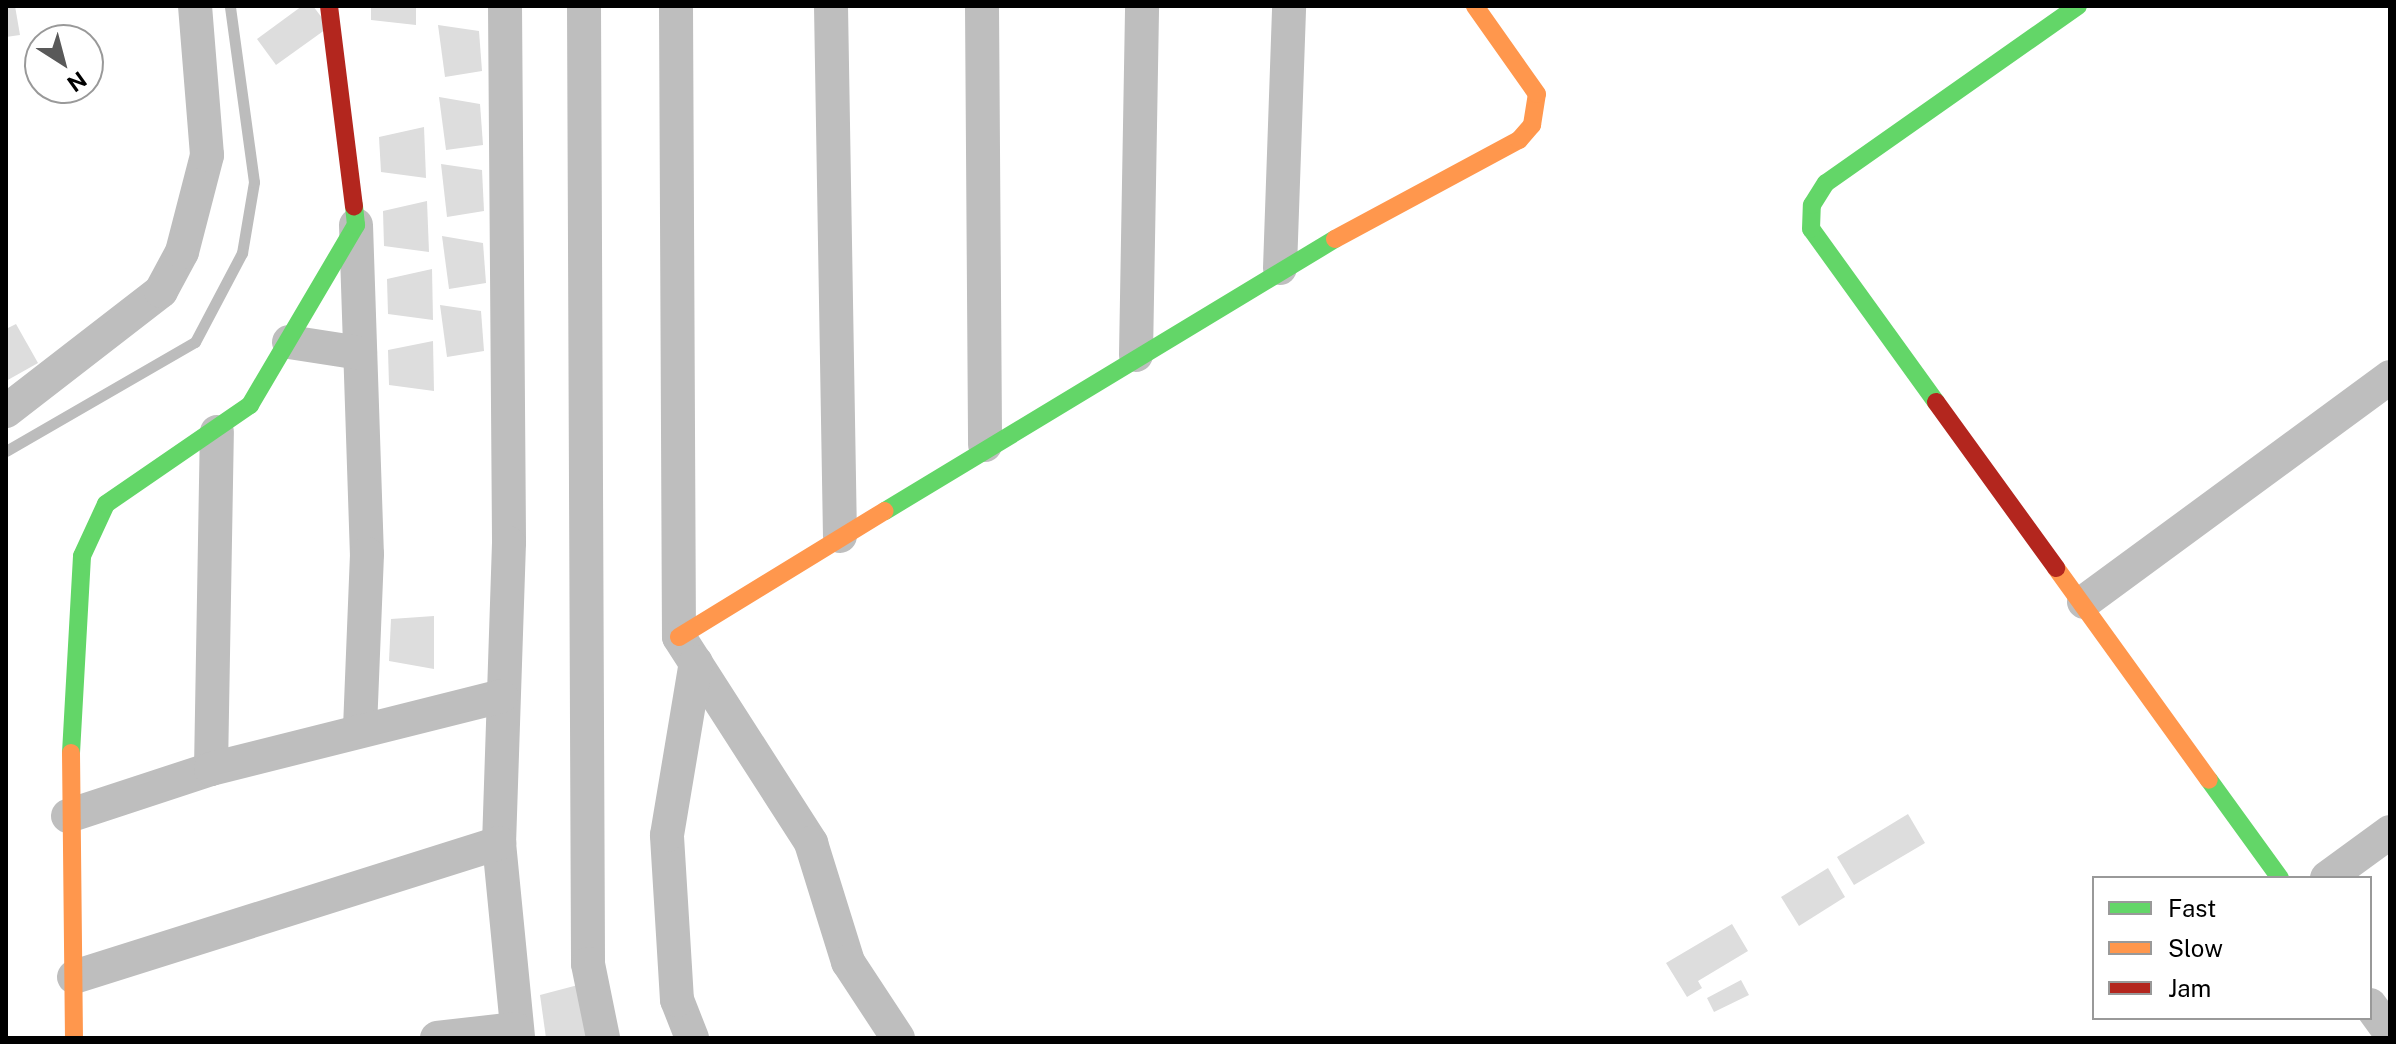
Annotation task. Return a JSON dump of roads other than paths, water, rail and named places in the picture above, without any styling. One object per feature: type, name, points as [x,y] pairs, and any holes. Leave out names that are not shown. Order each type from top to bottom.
[{"type":"street","points":[[6,411],[161,291],[182,252],[207,155],[195,6]]},
{"type":"street","points":[[329,6],[356,225],[367,554],[360,729]]},
{"type":"street","points":[[437,1038],[517,1034],[499,843],[501,696],[509,543],[505,6]]},
{"type":"street","points":[[584,6],[588,964],[603,1038]]},
{"type":"street","points":[[676,6],[687,650],[667,835],[677,1000],[692,1038]]},
{"type":"street","points":[[831,6],[840,536]]},
{"type":"street","points":[[982,6],[985,445]]},
{"type":"street","points":[[1136,355],[1142,6]]},
{"type":"street","points":[[1280,268],[1289,6]]},
{"type":"street","points":[[687,650],[840,536],[985,445],[1280,268],[1519,140],[1532,125],[1537,94],[1475,6]]},
{"type":"street","points":[[2078,6],[1826,183],[1812,205],[1811,229],[2084,602],[2279,876]]},
{"type":"street","points":[[74,1038],[68,816],[78,574],[94,521],[106,504],[217,432],[250,405],[356,225]]},
{"type":"street","points":[[289,342],[360,353]]},
{"type":"street","points":[[2084,602],[2390,377]]},
{"type":"street","points":[[211,769],[217,432]]},
{"type":"street","points":[[687,650],[811,843],[848,962],[898,1038]]},
{"type":"street","points":[[68,816],[211,769],[360,729],[501,696]]},
{"type":"street","points":[[2330,876],[2390,832]]},
{"type":"street","points":[[74,977],[499,843]]},
{"type":"street","points":[[2372,1008],[2390,1033]]},
{"type":"waterway","points":[[6,451],[195,342],[242,253],[254,182],[230,6]]}]
